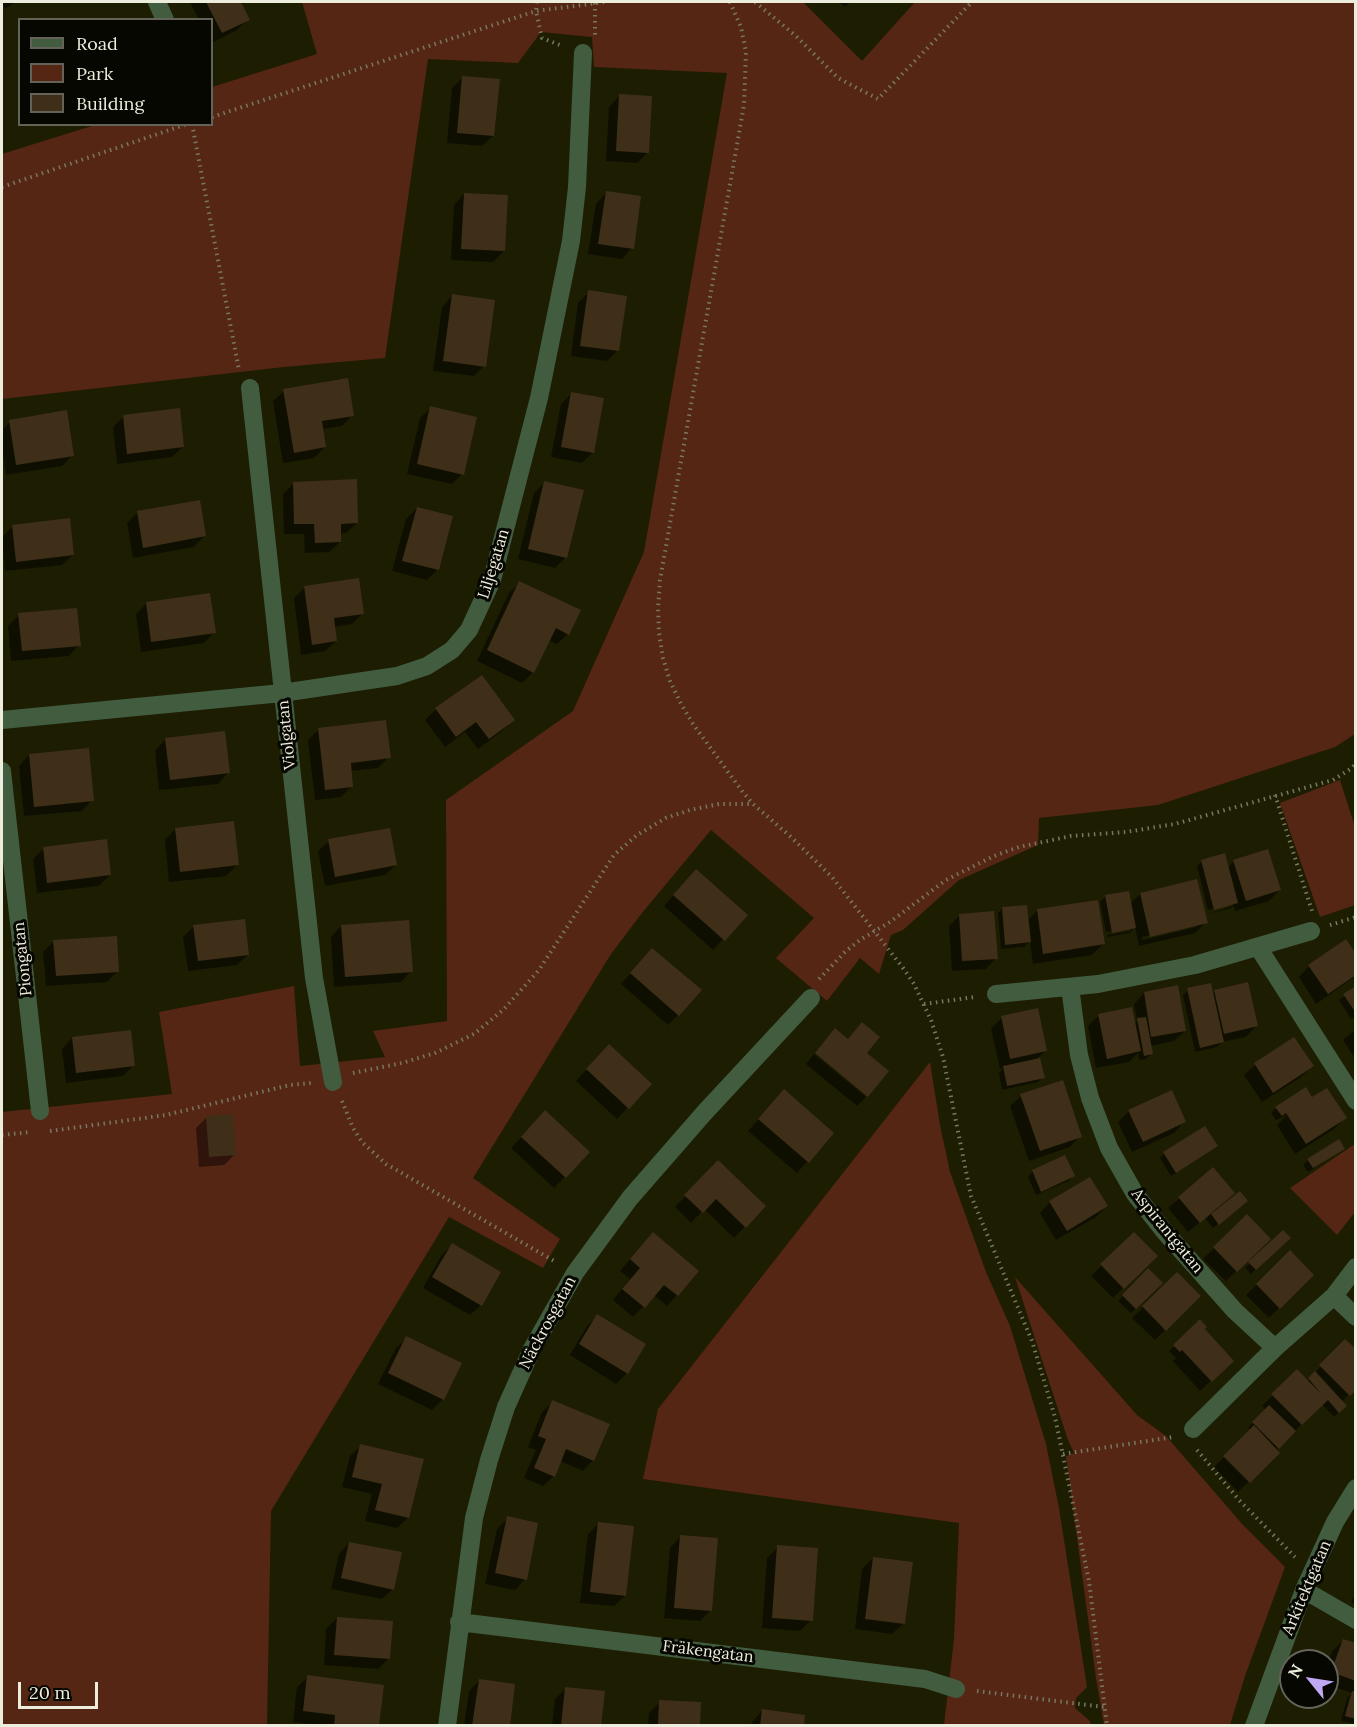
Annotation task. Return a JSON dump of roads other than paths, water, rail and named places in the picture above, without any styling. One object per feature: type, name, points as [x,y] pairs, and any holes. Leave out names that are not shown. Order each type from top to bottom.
[{"type":"street","points":[[157,2],[164,18]]},
{"type":"street","name":"Liljegatan","points":[[2,720],[282,693],[397,676],[427,666],[452,650],[469,630],[492,580],[539,398],[571,241],[577,187],[583,53]]},
{"type":"street","name":"Violgatan","points":[[250,388],[314,978],[333,1082]]},
{"type":"street","name":"Piongatan","points":[[2,771],[39,1111]]},
{"type":"street","points":[[996,994],[1098,984],[1196,964],[1258,947],[1313,924]]},
{"type":"street","points":[[1258,947],[1356,1101]]},
{"type":"street","name":"Aspirantgatan","points":[[1070,987],[1079,1055],[1090,1098],[1109,1148],[1135,1194],[1164,1231],[1235,1311],[1275,1348]]},
{"type":"street","name":"Näckrosgatan","points":[[447,1725],[474,1518],[506,1407],[532,1349],[575,1273],[630,1198],[705,1112],[811,998]]},
{"type":"street","points":[[1189,1433],[1275,1348],[1334,1296],[1356,1267]]},
{"type":"street","points":[[1334,1296],[1356,1317]]},
{"type":"street","name":"Arkitektgatan","points":[[1254,1725],[1304,1590],[1335,1522],[1356,1488]]},
{"type":"street","points":[[1304,1590],[1356,1620]]},
{"type":"street","name":"Fräkengatan","points":[[459,1622],[925,1678],[956,1689]]}]
